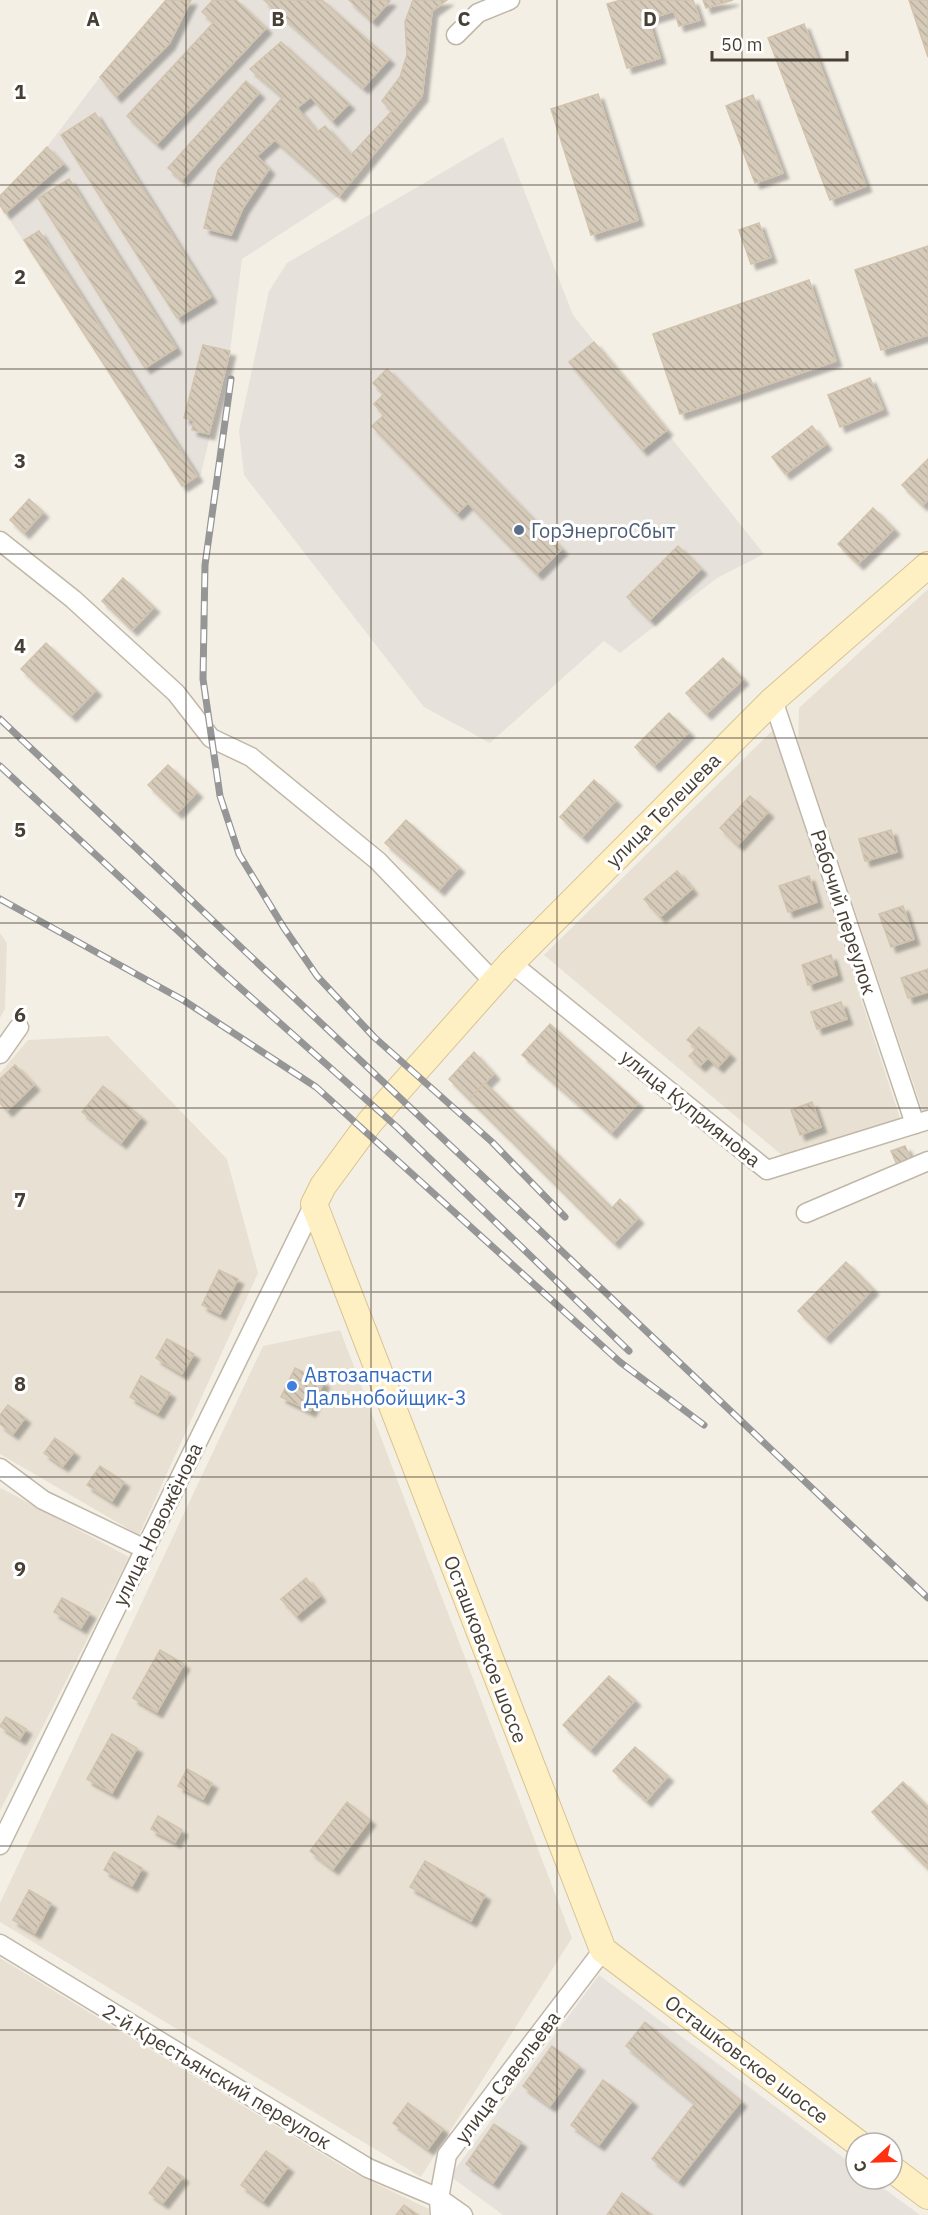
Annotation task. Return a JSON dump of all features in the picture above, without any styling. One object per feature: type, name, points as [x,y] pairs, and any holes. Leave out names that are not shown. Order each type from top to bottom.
[{"type":"street","points":[[456,35],[478,13],[510,0]]},
{"type":"street","points":[[0,541],[73,599],[176,693],[211,738],[251,757],[378,861],[494,982]]},
{"type":"street","name":"улица Телешева","points":[[315,1204],[323,1186],[370,1122],[511,963],[773,700],[928,565]]},
{"type":"street","name":"Рабочий переулок","points":[[773,700],[921,1122]]},
{"type":"street","name":"улица Куприянова","points":[[511,963],[767,1170],[921,1122]]},
{"type":"street","points":[[0,1054],[19,1027]]},
{"type":"street","points":[[806,1213],[928,1161]]},
{"type":"street","name":"улица Новожёнова","points":[[0,1845],[315,1204]]},
{"type":"street","name":"Осташковское шоссе","points":[[315,1204],[603,1950],[844,2132]]},
{"type":"street","points":[[1,1470],[43,1500],[145,1549]]},
{"type":"street","name":"2-й Крестьянский переулок","points":[[0,1944],[368,2168],[440,2206],[463,2215]]},
{"type":"street","name":"улица Савельева","points":[[440,2206],[447,2155],[603,1950]]},
{"type":"street","points":[[904,2178],[928,2196]]},
{"type":"shaded area","points":[[166,0],[447,0],[432,11],[422,96],[339,196],[242,259],[230,351],[201,474],[182,486],[0,205],[0,196],[47,147],[100,77]]},
{"type":"shaded area","points":[[503,137],[573,315],[764,554],[717,578],[620,653],[604,641],[490,743],[424,707],[244,475],[239,430],[269,291],[287,263]]},
{"type":"shaded area","points":[[928,589],[928,1111],[923,1112],[798,742],[799,708]]},
{"type":"shaded area","points":[[773,730],[900,1118],[784,1157],[544,955]]},
{"type":"shaded area","points":[[0,933],[7,943],[5,1009],[0,1018]]},
{"type":"shaded area","points":[[108,1036],[227,1159],[258,1273],[139,1535],[0,1454],[0,1073],[28,1040]]},
{"type":"shaded area","points":[[340,1330],[572,1938],[421,2177],[0,1922],[0,1903],[263,1346]]},
{"type":"shaded area","points":[[1,1488],[129,1557],[0,1811],[0,1490]]},
{"type":"shaded area","points":[[0,1958],[352,2172],[429,2209],[429,2215],[0,2215]]},
{"type":"shaded area","points":[[599,1975],[844,2158],[844,2191],[887,2191],[920,2215],[503,2215],[450,2176]]},
{"type":"building","points":[[166,0],[191,0],[169,44],[116,97],[100,77]]},
{"type":"building","points":[[213,0],[236,0],[266,28],[157,144],[127,116],[214,22],[202,12]]},
{"type":"building","points":[[264,0],[322,0],[389,59],[363,88]]},
{"type":"building","points":[[349,0],[389,0],[390,1],[372,21]]},
{"type":"building","points":[[413,0],[447,0],[432,11],[422,96],[339,196],[275,140],[257,156],[269,169],[243,208],[231,235],[204,228],[218,170],[283,97],[250,69],[281,42],[349,104],[332,121],[311,97],[297,108],[317,132],[325,126],[351,155],[392,111],[382,101],[400,77],[407,55],[405,22]]},
{"type":"building","points":[[621,0],[693,0],[700,20],[679,26],[674,11],[648,19],[660,58],[627,68],[607,4]]},
{"type":"building","points":[[703,0],[733,0],[706,8]]},
{"type":"building","points":[[909,0],[928,0],[928,57]]},
{"type":"building","points":[[804,24],[866,186],[830,200],[768,38]]},
{"type":"building","points":[[246,81],[259,93],[182,180],[168,168]]},
{"type":"building","points":[[598,94],[638,220],[591,235],[551,109]]},
{"type":"building","points":[[753,95],[783,173],[755,183],[726,106]]},
{"type":"building","points":[[95,113],[211,297],[177,318],[61,135]]},
{"type":"building","points":[[47,147],[63,164],[5,213],[0,205],[0,196]]},
{"type":"building","points":[[69,179],[176,348],[145,368],[38,198]]},
{"type":"building","points":[[759,223],[771,257],[751,264],[739,230]]},
{"type":"building","points":[[39,231],[197,476],[182,486],[24,240]]},
{"type":"building","points":[[928,246],[928,335],[881,350],[855,270]]},
{"type":"building","points":[[809,280],[836,361],[680,414],[653,334]]},
{"type":"building","points":[[594,342],[667,430],[642,450],[569,362]]},
{"type":"building","points":[[203,345],[230,351],[209,434],[192,430],[194,420],[184,418]]},
{"type":"building","points":[[387,369],[562,549],[537,574],[468,503],[457,514],[372,426],[384,415],[374,404],[384,394],[373,383]]},
{"type":"building","points":[[870,378],[883,409],[840,427],[828,395]]},
{"type":"building","points":[[812,426],[826,444],[785,474],[772,457]]},
{"type":"building","points":[[928,459],[928,500],[922,505],[902,485]]},
{"type":"building","points":[[29,499],[43,512],[24,533],[10,520]]},
{"type":"building","points":[[873,508],[894,529],[858,564],[838,544]]},
{"type":"building","points":[[678,546],[701,569],[650,620],[627,597]]},
{"type":"building","points":[[123,578],[154,607],[132,630],[102,601]]},
{"type":"building","points":[[46,643],[96,690],[71,716],[21,669]]},
{"type":"building","points":[[723,658],[743,679],[706,714],[686,693]]},
{"type":"building","points":[[669,713],[689,732],[654,766],[635,747]]},
{"type":"building","points":[[168,765],[197,792],[177,813],[148,785]]},
{"type":"building","points":[[594,780],[616,800],[582,837],[560,817]]},
{"type":"building","points":[[750,796],[768,812],[738,845],[720,828]]},
{"type":"building","points":[[406,820],[459,867],[439,890],[385,843]]},
{"type":"building","points":[[891,830],[897,852],[865,861],[859,839]]},
{"type":"building","points":[[677,871],[692,889],[660,917],[644,899]]},
{"type":"building","points":[[809,876],[817,902],[788,912],[779,886]]},
{"type":"building","points":[[903,906],[914,939],[891,947],[879,914]]},
{"type":"building","points":[[831,955],[837,975],[808,985],[802,965]]},
{"type":"building","points":[[928,969],[928,992],[908,998],[901,978]]},
{"type":"building","points":[[841,1002],[847,1019],[817,1029],[811,1012]]},
{"type":"building","points":[[550,1024],[638,1103],[611,1133],[522,1055]]},
{"type":"building","points":[[699,1027],[730,1054],[718,1067],[708,1058],[700,1066],[689,1056],[697,1048],[687,1040]]},
{"type":"building","points":[[474,1052],[494,1074],[469,1099],[449,1079]]},
{"type":"building","points":[[15,1065],[34,1085],[7,1111],[0,1103],[0,1079]]},
{"type":"building","points":[[485,1083],[612,1208],[620,1199],[638,1218],[614,1243],[469,1099]]},
{"type":"building","points":[[103,1086],[141,1117],[121,1143],[82,1112]]},
{"type":"building","points":[[812,1102],[821,1127],[800,1135],[791,1110]]},
{"type":"building","points":[[905,1146],[912,1161],[898,1167],[891,1151]]},
{"type":"building","points":[[846,1262],[873,1289],[825,1338],[798,1311]]},
{"type":"building","points":[[219,1270],[238,1279],[220,1314],[202,1305]]},
{"type":"building","points":[[167,1339],[194,1354],[182,1374],[156,1358]]},
{"type":"building","points":[[295,1368],[324,1382],[310,1411],[281,1397]]},
{"type":"building","points":[[141,1376],[170,1393],[158,1413],[130,1397]]},
{"type":"building","points":[[8,1405],[25,1418],[13,1434],[0,1424],[0,1415]]},
{"type":"building","points":[[55,1438],[74,1452],[63,1466],[44,1453]]},
{"type":"building","points":[[100,1466],[124,1482],[112,1501],[87,1485]]},
{"type":"building","points":[[306,1578],[320,1596],[296,1616],[281,1599]]},
{"type":"building","points":[[62,1598],[90,1613],[81,1628],[54,1612]]},
{"type":"building","points":[[160,1650],[184,1664],[157,1712],[133,1698]]},
{"type":"building","points":[[609,1676],[635,1700],[590,1750],[563,1725]]},
{"type":"building","points":[[6,1717],[26,1729],[20,1739],[0,1726]]},
{"type":"building","points":[[112,1734],[137,1748],[112,1793],[87,1779]]},
{"type":"building","points":[[635,1747],[668,1776],[646,1801],[613,1771]]},
{"type":"building","points":[[187,1769],[212,1783],[203,1799],[178,1786]]},
{"type":"building","points":[[903,1782],[928,1807],[928,1869],[872,1812]]},
{"type":"building","points":[[347,1802],[370,1820],[333,1869],[310,1851]]},
{"type":"building","points":[[158,1816],[182,1830],[175,1842],[151,1829]]},
{"type":"building","points":[[114,1852],[142,1868],[132,1886],[104,1870]]},
{"type":"building","points":[[425,1861],[485,1895],[471,1921],[410,1887]]},
{"type":"building","points":[[29,1890],[51,1903],[35,1933],[13,1920]]},
{"type":"building","points":[[645,2022],[741,2101],[678,2181],[652,2159],[695,2103],[626,2046]]},
{"type":"building","points":[[552,2046],[579,2066],[550,2106],[523,2086]]},
{"type":"building","points":[[603,2080],[632,2101],[599,2145],[571,2125]]},
{"type":"building","points":[[408,2103],[443,2129],[428,2149],[393,2123]]},
{"type":"building","points":[[494,2124],[521,2142],[493,2183],[466,2164]]},
{"type":"building","points":[[266,2151],[288,2167],[263,2201],[241,2185]]},
{"type":"building","points":[[168,2167],[183,2177],[163,2203],[149,2193]]},
{"type":"building","points":[[622,2193],[652,2215],[607,2215]]},
{"type":"building","points":[[404,2205],[418,2215],[396,2215]]},
{"type":"railway","points":[[231,379],[205,565],[203,679],[220,796],[239,854],[284,928],[317,976],[374,1037],[492,1142],[565,1217]]},
{"type":"railway","points":[[0,719],[928,1598]]},
{"type":"railway","points":[[0,766],[219,969],[397,1127],[629,1351]]},
{"type":"railway","points":[[0,899],[183,1000],[316,1087],[620,1362],[704,1425]]},
{"type":"place","name":"ГорЭнергоСбыт","points":[[519,530]]},
{"type":"place","name":"Автозапчасти Дальнобойщик-3","points":[[292,1386]]}]
